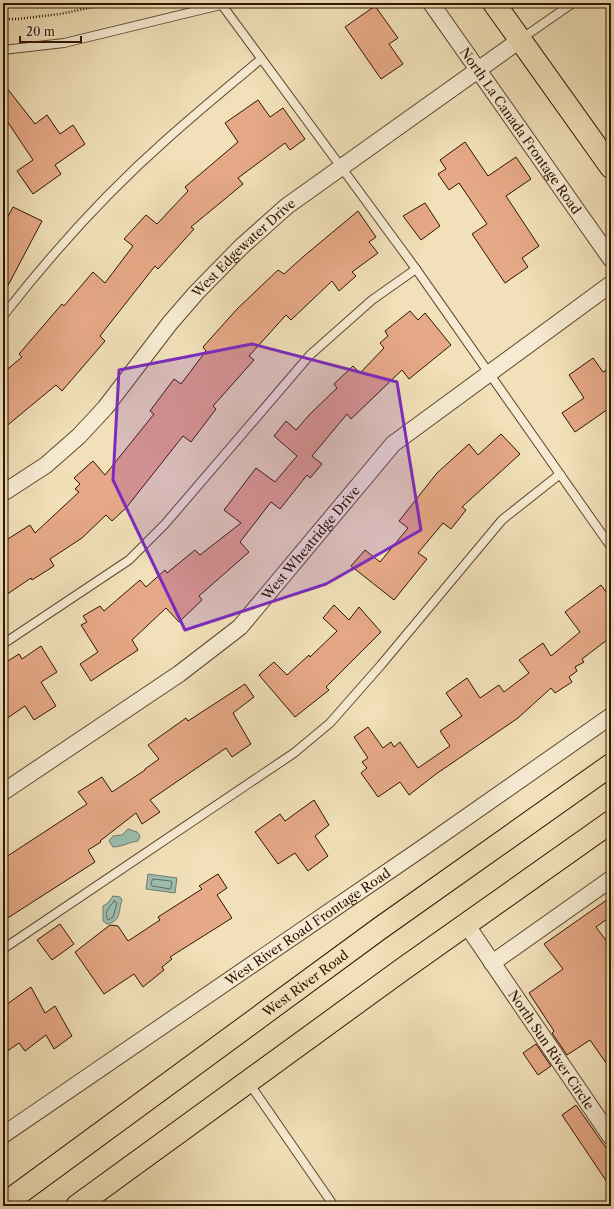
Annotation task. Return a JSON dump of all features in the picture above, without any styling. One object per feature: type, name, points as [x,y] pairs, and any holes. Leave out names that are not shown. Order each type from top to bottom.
[{"type":"main road","points":[[494,3],[611,167]]},
{"type":"main road","name":"West River Road","points":[[3,1205],[373,934],[611,765]]},
{"type":"main road","points":[[77,1206],[466,924],[611,822]]},
{"type":"street","name":"North La Canada Frontage Road","points":[[431,3],[611,259]]},
{"type":"street","name":"West Edgewater Drive","points":[[3,493],[58,456],[79,436],[105,408],[170,322],[196,293],[241,247],[287,206],[520,40]]},
{"type":"street","name":"West Wheatridge Drive","points":[[3,792],[179,674],[240,627],[393,444],[611,284]]},
{"type":"street","name":"West River Road Frontage Road","points":[[3,1135],[424,847],[611,716]]},
{"type":"street","points":[[492,963],[611,879]]},
{"type":"street","name":"North Sun River Circle","points":[[466,924],[611,1137]]},
{"type":"lane","points":[[520,40],[573,3]]},
{"type":"lane","points":[[3,50],[64,43],[225,4],[261,60],[320,140],[342,167],[416,269],[611,547]]},
{"type":"lane","points":[[3,316],[95,208],[165,140],[261,60]]},
{"type":"lane","points":[[3,644],[129,560],[166,524],[310,355],[372,300],[416,269]]},
{"type":"lane","points":[[3,949],[294,753],[330,724],[502,520],[560,474]]},
{"type":"lane","points":[[248,1082],[334,1206]]},
{"type":"path","points":[[3,19],[17,20],[60,14],[113,3]]},
{"type":"highlighted area","points":[[252,344],[397,382],[421,530],[326,584],[185,630],[113,480],[119,370]]},
{"type":"water","points":[[128,829],[137,832],[140,836],[138,841],[113,847],[109,841],[113,836],[122,835]]},
{"type":"water","points":[[148,874],[177,878],[175,893],[146,889]]},
{"type":"water","points":[[113,896],[120,897],[122,900],[117,919],[112,923],[107,924],[103,921],[103,906],[108,903]]},
{"type":"building","points":[[375,6],[398,38],[389,44],[403,64],[381,79],[345,27]]},
{"type":"building","points":[[3,83],[35,124],[47,115],[60,134],[73,125],[85,144],[55,165],[61,174],[33,194],[17,171],[33,160],[3,115]]},
{"type":"building","points":[[258,100],[270,117],[283,108],[305,139],[290,150],[285,143],[238,178],[243,184],[191,227],[194,229],[158,269],[155,266],[100,336],[105,341],[62,391],[56,385],[3,429],[3,373],[22,357],[19,354],[62,304],[64,306],[93,272],[105,283],[133,246],[124,239],[146,215],[157,224],[188,191],[185,187],[238,142],[225,123]]},
{"type":"building","points":[[465,142],[488,176],[516,157],[531,179],[506,196],[539,246],[522,258],[528,267],[505,283],[472,234],[487,224],[459,183],[449,190],[438,174],[446,169],[440,160]]},
{"type":"building","points":[[425,203],[440,226],[421,240],[403,216]]},
{"type":"building","points":[[13,207],[42,221],[3,295],[3,226]]},
{"type":"building","points":[[358,211],[376,237],[369,242],[378,253],[352,272],[356,276],[339,291],[332,281],[291,320],[286,315],[249,356],[254,360],[213,406],[216,409],[191,442],[183,436],[126,508],[112,521],[106,515],[82,538],[50,559],[54,566],[32,580],[31,578],[3,597],[3,542],[30,525],[35,533],[79,492],[75,489],[80,484],[74,478],[93,461],[105,475],[154,414],[150,411],[174,379],[181,384],[206,351],[203,347],[237,309],[278,270],[284,274]]},
{"type":"building","points":[[410,311],[418,320],[425,313],[451,345],[409,379],[402,370],[351,419],[347,414],[312,456],[322,464],[310,478],[307,475],[280,509],[271,502],[240,542],[249,552],[199,596],[202,600],[179,622],[166,608],[132,640],[138,650],[91,681],[80,664],[98,652],[81,625],[87,622],[83,616],[100,606],[104,611],[140,580],[146,587],[165,570],[167,573],[195,550],[200,555],[241,523],[224,510],[256,468],[275,482],[297,456],[274,436],[286,421],[296,430],[337,388],[334,384],[353,366],[360,373],[384,348],[380,343],[388,336],[385,331]]},
{"type":"building","points":[[593,358],[603,372],[611,367],[611,407],[575,432],[562,413],[584,398],[569,375]]},
{"type":"building","points":[[501,434],[520,454],[462,507],[466,510],[451,529],[443,523],[418,553],[427,559],[394,600],[351,566],[365,550],[380,562],[408,528],[399,521],[437,473],[469,444],[478,455]]},
{"type":"building","points":[[601,585],[611,599],[611,637],[582,659],[584,662],[575,667],[577,671],[569,677],[572,682],[555,693],[551,688],[518,718],[436,774],[409,795],[400,782],[378,797],[361,773],[367,768],[362,762],[368,758],[354,737],[368,727],[383,748],[391,742],[394,747],[400,742],[418,768],[450,746],[440,731],[462,716],[446,693],[467,678],[480,698],[499,685],[504,692],[529,673],[519,660],[543,643],[551,656],[580,632],[565,612]]},
{"type":"building","points":[[334,605],[349,620],[359,607],[381,632],[326,687],[329,690],[295,717],[259,675],[274,662],[287,675],[309,655],[310,657],[337,631],[323,618]]},
{"type":"building","points":[[41,646],[57,672],[41,682],[56,706],[34,720],[25,706],[3,721],[3,674],[8,671],[3,664],[19,654],[22,659]]},
{"type":"building","points":[[245,684],[254,697],[233,713],[251,744],[232,757],[226,748],[150,800],[160,812],[142,824],[136,813],[100,841],[101,842],[88,850],[95,862],[3,921],[3,859],[87,804],[78,792],[102,777],[112,792],[145,770],[159,759],[148,745],[186,718],[188,721]]},
{"type":"building","points":[[314,800],[329,825],[315,836],[328,856],[308,871],[295,853],[278,864],[255,832],[280,814],[285,821]]},
{"type":"building","points":[[218,874],[227,888],[217,895],[232,918],[170,957],[172,959],[162,967],[164,970],[143,987],[134,974],[104,994],[75,952],[110,925],[118,926],[128,941],[160,920],[158,917],[202,889],[199,886]]},
{"type":"building","points":[[611,897],[611,916],[596,927],[611,947],[611,1070],[590,1040],[567,1055],[552,1033],[554,1031],[529,993],[563,969],[544,944]]},
{"type":"building","points":[[60,924],[74,944],[52,960],[37,940]]},
{"type":"building","points":[[31,987],[45,1013],[55,1006],[72,1036],[54,1049],[46,1035],[25,1051],[19,1043],[3,1054],[3,1007]]},
{"type":"building","points":[[536,1044],[551,1066],[538,1075],[523,1053]]},
{"type":"building","points":[[576,1105],[611,1155],[611,1188],[562,1115]]}]
